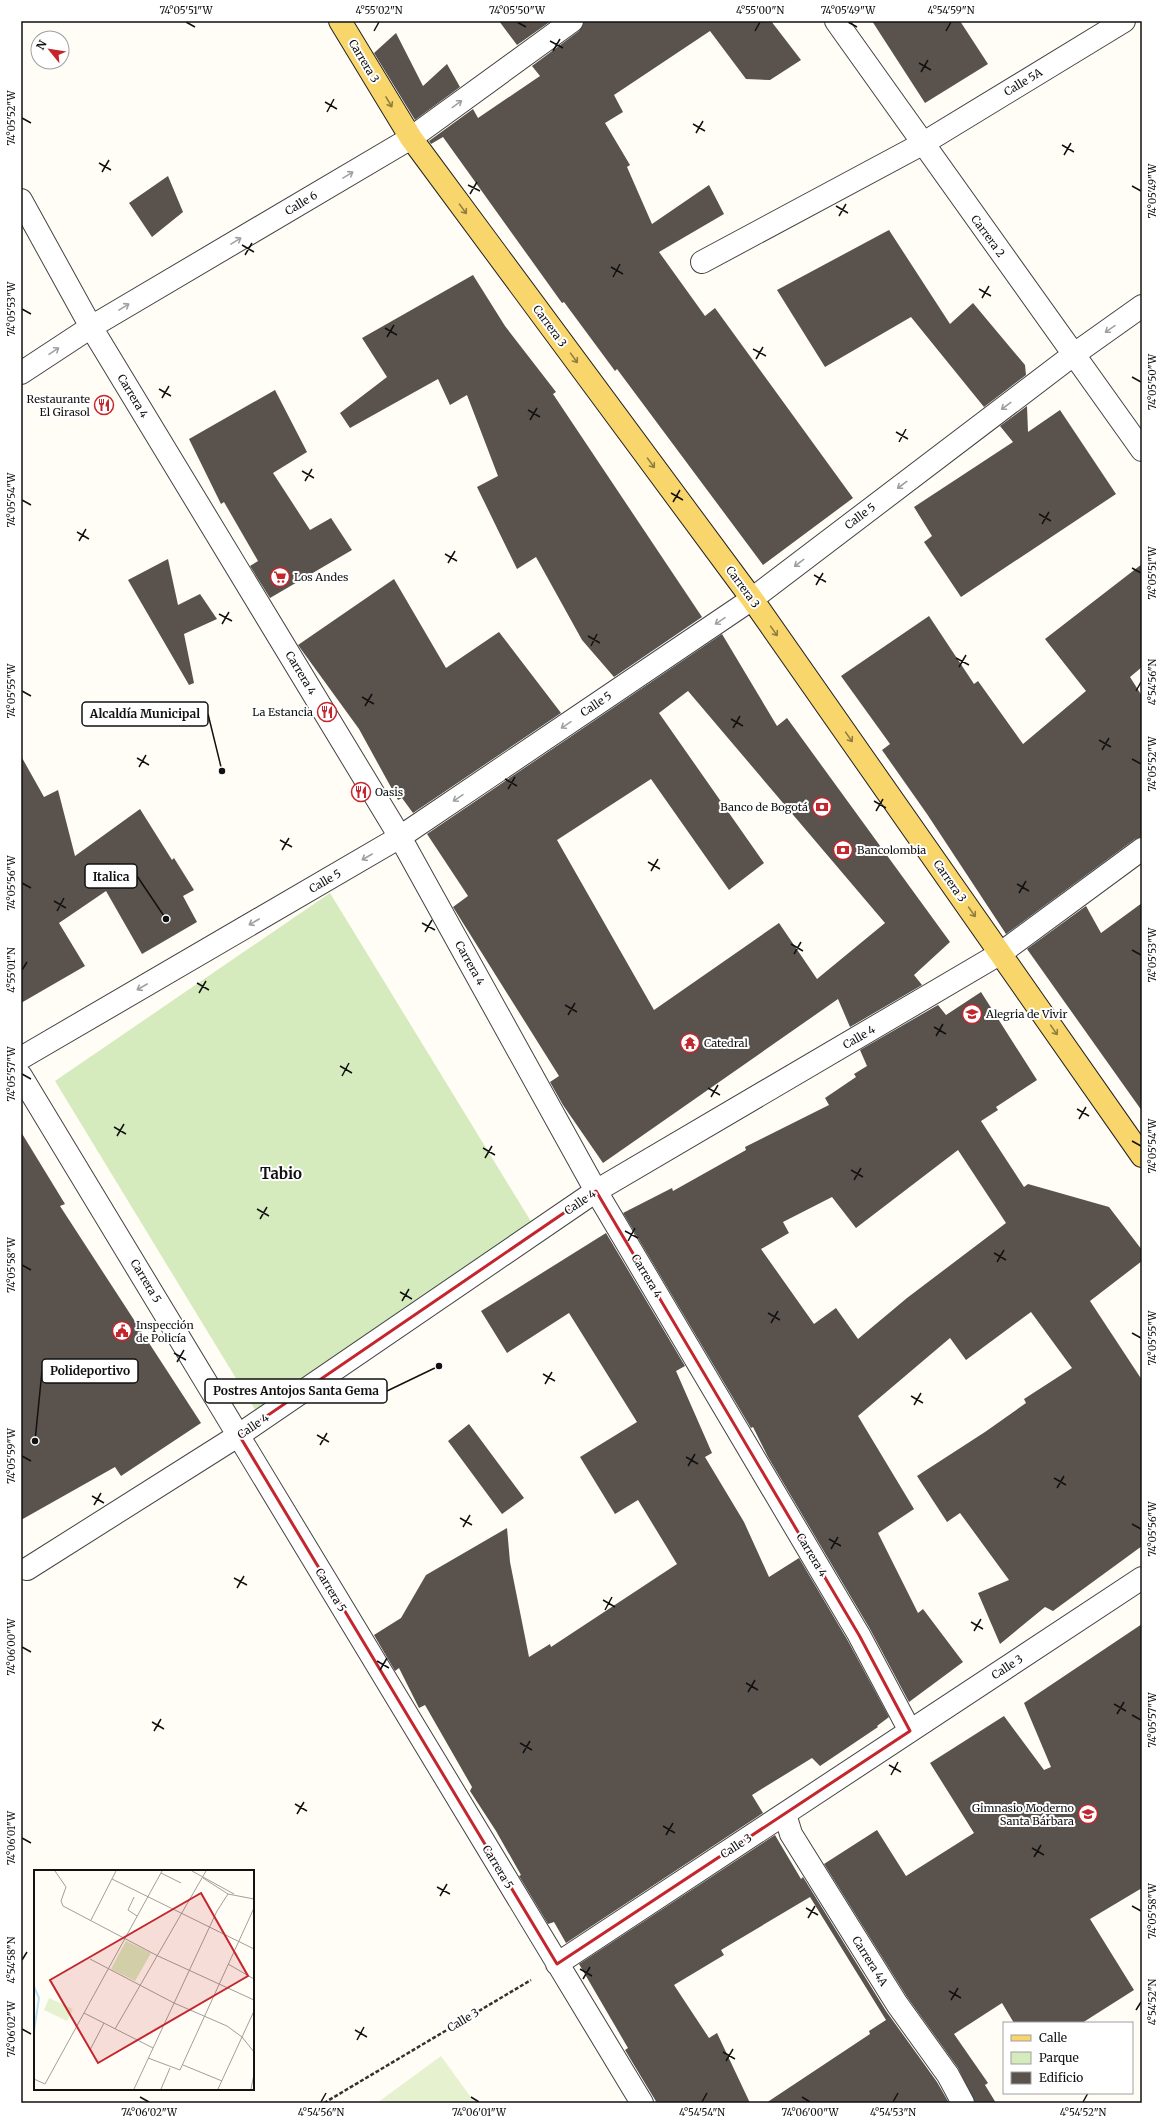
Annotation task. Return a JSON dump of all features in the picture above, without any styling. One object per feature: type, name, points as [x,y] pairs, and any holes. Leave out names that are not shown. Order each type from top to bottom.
[{"type":"main road","name":"Carrera 3","points":[[340,21],[411,138],[752,599],[1142,1156]]},
{"type":"street","name":"Calle 6","points":[[21,373],[91,327],[411,138],[572,21]]},
{"type":"street","name":"Carrera 2","points":[[836,21],[922,144],[1142,450]]},
{"type":"street","name":"Calle 5A","points":[[702,262],[922,144],[1124,21]]},
{"type":"street","name":"Carrera 4","points":[[21,200],[91,327],[400,837],[596,1191],[859,1635],[910,1731]]},
{"type":"street","name":"Calle 5","points":[[21,1058],[400,837],[752,599],[1073,355],[1142,306]]},
{"type":"street","name":"Calle 4","points":[[26,1569],[239,1435],[596,1191],[1001,953],[1142,849]]},
{"type":"street","name":"Carrera 5","points":[[21,1076],[239,1435],[348,1620],[642,2103]]},
{"type":"street","name":"Calle 3","points":[[558,1964],[1142,1578]]},
{"type":"street","name":"Carrera 4A","points":[[785,1814],[796,1841],[898,2004],[948,2075],[964,2103]]},
{"type":"path","name":"Calle 3","points":[[324,2103],[558,1964]]},
{"type":"highlighted area","points":[[596,1191],[859,1635],[910,1731],[557,1964],[239,1435]]},
{"type":"green space","points":[[330,893],[535,1228],[257,1413],[55,1081]]},
{"type":"green space","points":[[441,2056],[475,2103],[377,2103]]},
{"type":"building","points":[[499,21],[551,21],[517,45]]},
{"type":"building","points":[[584,21],[771,21],[801,60],[770,80],[746,79],[710,31],[614,95],[623,112],[605,123],[630,165],[627,167],[652,224],[709,185],[724,214],[659,252],[705,316],[715,308],[853,498],[763,565],[617,369],[615,371],[564,302],[562,303],[443,137],[431,144],[429,141],[473,109],[478,118],[540,76],[532,66],[579,31]]},
{"type":"building","points":[[872,21],[960,21],[988,64],[925,103]]},
{"type":"building","points":[[396,33],[423,86],[447,64],[460,87],[415,120],[374,53]]},
{"type":"building","points":[[168,176],[183,212],[152,237],[129,203]]},
{"type":"building","points":[[889,230],[950,324],[973,303],[1025,365],[1026,375],[984,407],[911,317],[825,367],[777,290]]},
{"type":"building","points":[[473,275],[505,326],[556,392],[553,394],[702,617],[614,677],[582,640],[536,557],[517,569],[477,487],[498,476],[467,395],[450,405],[438,379],[350,428],[340,413],[387,377],[362,338]]},
{"type":"building","points":[[275,390],[307,452],[273,473],[310,530],[331,518],[352,550],[270,598],[250,566],[258,561],[224,502],[221,504],[189,439]]},
{"type":"building","points":[[1027,406],[1028,432],[1060,410],[1116,494],[961,597],[924,542],[932,536],[914,507],[1013,442],[1000,426]]},
{"type":"building","points":[[168,559],[178,605],[200,594],[217,619],[184,634],[194,683],[189,685],[128,580]]},
{"type":"building","points":[[1142,564],[1142,667],[1130,677],[1142,696],[1142,837],[1135,839],[1006,934],[927,814],[882,750],[890,744],[841,676],[929,616],[974,684],[978,681],[1023,744],[1086,691],[1045,639]]},
{"type":"building","points":[[394,579],[446,668],[499,632],[561,713],[413,813],[402,798],[398,800],[359,729],[298,645]]},
{"type":"building","points":[[722,634],[777,726],[787,718],[950,942],[914,975],[922,985],[850,1027],[838,999],[603,1163],[563,1105],[550,1082],[559,1076],[453,907],[468,896],[427,834]],"holes":[[[688,691],[885,923],[817,979],[779,923],[654,1010],[557,840],[651,779],[729,890],[764,863],[659,713]]]},
{"type":"building","points":[[21,756],[44,797],[58,790],[75,856],[140,809],[172,860],[174,858],[194,890],[183,896],[197,922],[142,954],[106,891],[59,923],[85,966],[21,1003]]},
{"type":"building","points":[[1142,903],[1142,1111],[1027,949],[1086,906],[1101,933]]},
{"type":"building","points":[[981,992],[1037,1080],[996,1107],[998,1110],[981,1121],[1024,1187],[1028,1184],[1109,1207],[1142,1250],[1142,1261],[1090,1301],[1142,1380],[1142,1546],[1053,1611],[1045,1607],[1000,1644],[978,1593],[1009,1580],[960,1513],[947,1522],[917,1476],[985,1432],[1026,1403],[1024,1399],[1072,1368],[1031,1312],[966,1360],[950,1338],[858,1416],[914,1509],[878,1533],[918,1613],[923,1609],[963,1662],[909,1702],[870,1629],[768,1457],[753,1427],[751,1428],[623,1213],[672,1188],[673,1191],[746,1150],[745,1147],[829,1105],[825,1098],[856,1077],[854,1074],[867,1066],[860,1050],[938,1005],[946,1015]],"holes":[[[958,1150],[1006,1223],[907,1298],[858,1339],[836,1308],[814,1324],[761,1249],[789,1233],[783,1222],[832,1197],[856,1228]]]},
{"type":"building","points":[[21,1132],[65,1204],[60,1206],[201,1423],[121,1476],[115,1467],[21,1520]]},
{"type":"building","points":[[606,1233],[685,1366],[676,1371],[712,1453],[705,1457],[744,1522],[769,1577],[799,1558],[848,1641],[889,1717],[877,1726],[878,1727],[820,1766],[812,1758],[752,1795],[763,1813],[566,1943],[554,1922],[548,1924],[519,1876],[521,1875],[496,1831],[470,1791],[472,1787],[425,1705],[419,1708],[399,1668],[395,1671],[374,1635],[401,1618],[426,1575],[507,1528],[510,1562],[529,1657],[550,1644],[551,1647],[677,1564],[638,1500],[615,1514],[580,1457],[637,1422],[569,1313],[507,1353],[481,1311]]},
{"type":"building","points":[[469,1424],[524,1498],[502,1514],[448,1441]]},
{"type":"building","points":[[1142,1624],[1142,1888],[1090,1919],[1134,1990],[1084,2022],[1013,2022],[1002,2003],[954,2034],[988,2083],[985,2085],[996,2103],[975,2103],[958,2068],[907,1997],[824,1864],[877,1830],[906,1876],[974,1833],[930,1763],[1004,1716],[1044,1770],[1051,1767],[1024,1703]]},
{"type":"building","points":[[775,1835],[801,1879],[803,1877],[886,2011],[937,2082],[949,2103],[766,2103],[870,2034],[869,2031],[886,2020],[810,1897],[721,1950],[724,1955],[674,1985],[709,2038],[717,2033],[750,2103],[657,2103],[625,2050],[628,2048],[579,1964]]},
{"type":"place","name":"Restaurante El Girasol","points":[[104,405]]},
{"type":"place","name":"Los Andes","points":[[280,577]]},
{"type":"place","name":"La Estancia","points":[[327,712]]},
{"type":"place","name":"Alcaldía Municipal","points":[[222,771]]},
{"type":"place","name":"Oasis","points":[[361,792]]},
{"type":"place","name":"Banco de Bogotá","points":[[822,807]]},
{"type":"place","name":"Bancolombia","points":[[843,850]]},
{"type":"place","name":"Italica","points":[[166,919]]},
{"type":"place","name":"Alegria de Vivir","points":[[972,1014]]},
{"type":"place","name":"Catedral","points":[[690,1043]]},
{"type":"place","name":"Inspección de Policía","points":[[122,1331]]},
{"type":"place","name":"Postres Antojos Santa Gema","points":[[439,1366]]},
{"type":"place","name":"Polideportivo","points":[[35,1441]]},
{"type":"place","name":"Gimnasio Moderno Santa Bárbara","points":[[1088,1814]]},
{"type":"district","name":"Tabio","points":[[281,1173]]}]
